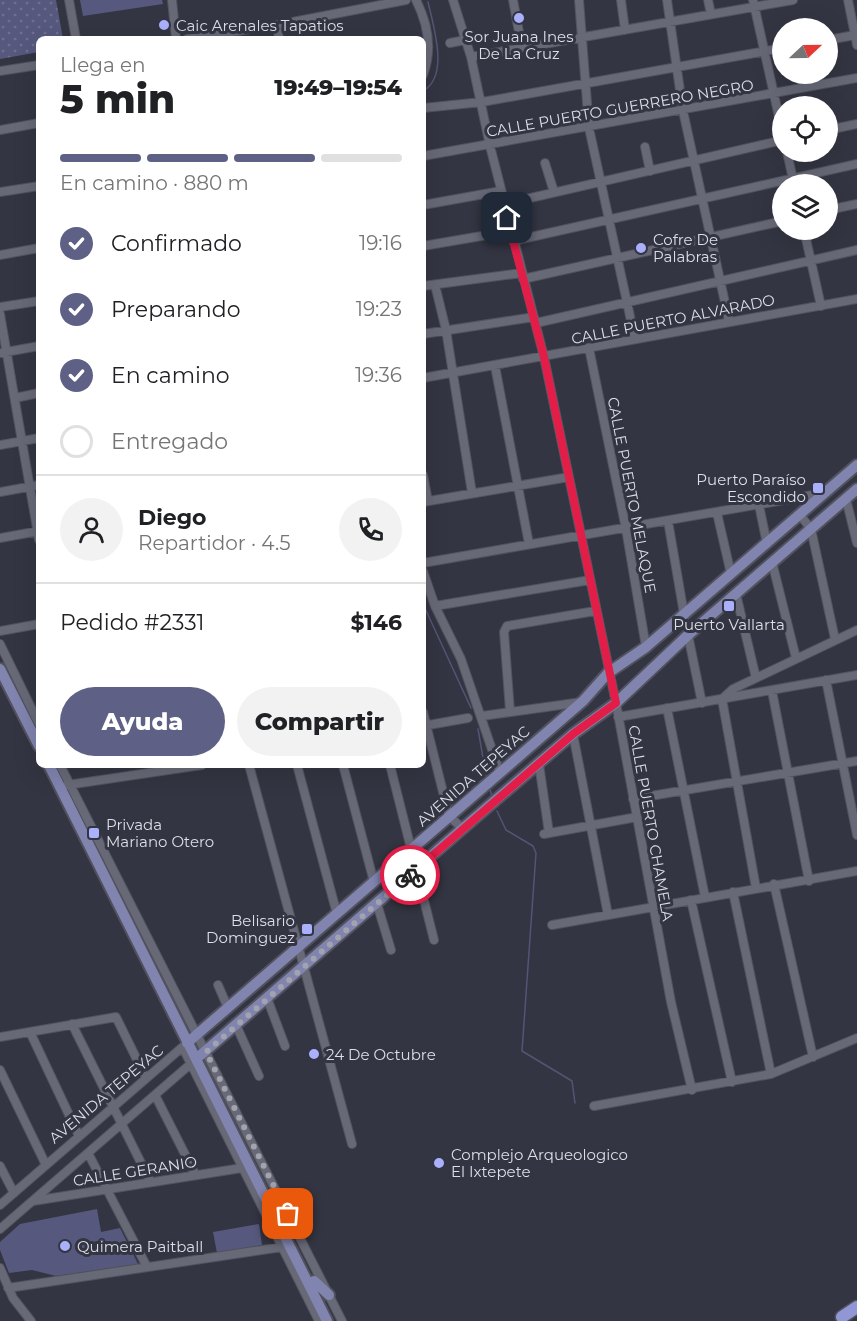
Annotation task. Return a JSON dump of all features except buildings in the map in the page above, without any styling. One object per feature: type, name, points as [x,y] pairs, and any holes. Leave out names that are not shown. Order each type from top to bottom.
[{"type":"highway","points":[[840,1319],[857,1305]]},
{"type":"main road","name":"AVENIDA TEPEYAC","points":[[189,1041],[583,701],[608,673],[646,647],[857,465]]},
{"type":"main road","points":[[198,1058],[573,734],[616,703],[688,635],[857,489]]},
{"type":"main road","points":[[0,669],[36,740]]},
{"type":"main road","points":[[51,768],[65,785],[183,1030],[311,1282],[334,1321]]},
{"type":"main road","points":[[311,1282],[329,1295]]},
{"type":"main road","points":[[310,1304],[311,1282]]},
{"type":"main road","points":[[311,1282],[327,1321]]},
{"type":"street","points":[[69,0],[75,36]]},
{"type":"street","points":[[172,0],[176,36]]},
{"type":"street","points":[[206,36],[406,0]]},
{"type":"street","points":[[416,0],[424,16],[425,36]]},
{"type":"street","name":"CALLE PUERTO CHAMELA","points":[[453,0],[471,57],[482,102],[489,146],[544,357],[595,611],[616,703],[652,907],[692,1090]]},
{"type":"street","points":[[513,0],[522,48]]},
{"type":"street","points":[[579,0],[589,128],[635,339]]},
{"type":"street","points":[[621,0],[625,30]]},
{"type":"street","points":[[667,0],[683,111],[729,321]]},
{"type":"street","points":[[708,0],[711,14]]},
{"type":"street","points":[[471,57],[671,22],[754,3],[793,0]]},
{"type":"street","points":[[848,0],[857,45]]},
{"type":"street","points":[[754,3],[774,94]]},
{"type":"street","points":[[277,25],[279,36]]},
{"type":"street","points":[[838,38],[855,35]]},
{"type":"street","points":[[450,43],[465,40]]},
{"type":"street","points":[[426,108],[482,102],[772,50]]},
{"type":"street","points":[[0,71],[36,65]]},
{"type":"street","name":"CALLE PUERTO GUERRERO NEGRO","points":[[426,156],[857,78]]},
{"type":"street","points":[[0,130],[36,124]]},
{"type":"street","points":[[838,128],[857,124]]},
{"type":"street","points":[[504,204],[772,143]]},
{"type":"street","points":[[645,147],[650,171]]},
{"type":"street","points":[[545,163],[554,192]]},
{"type":"street","points":[[819,174],[857,164]]},
{"type":"street","points":[[513,241],[702,198],[772,185]]},
{"type":"street","points":[[0,192],[36,186]]},
{"type":"street","points":[[426,204],[501,191]]},
{"type":"street","points":[[838,208],[857,204]]},
{"type":"street","points":[[426,286],[523,276],[619,258],[772,223]]},
{"type":"street","points":[[426,245],[511,231]]},
{"type":"street","points":[[806,240],[821,306]]},
{"type":"street","points":[[0,255],[36,249]]},
{"type":"street","points":[[426,333],[535,320],[628,303],[857,250]]},
{"type":"street","points":[[435,285],[446,330],[472,494]]},
{"type":"street","name":"CALLE PUERTO ALVARADO","points":[[426,377],[857,299]]},
{"type":"street","points":[[0,307],[36,301]]},
{"type":"street","points":[[0,314],[4,352],[15,398],[36,522]]},
{"type":"street","points":[[4,352],[36,347]]},
{"type":"street","name":"CALLE PUERTO MELAQUE","points":[[590,348],[626,529],[646,647]]},
{"type":"street","points":[[495,366],[529,544]]},
{"type":"street","points":[[15,398],[36,394]]},
{"type":"street","points":[[0,445],[36,439]]},
{"type":"street","points":[[426,501],[569,477]]},
{"type":"street","points":[[0,492],[36,486]]},
{"type":"street","points":[[426,562],[825,493]]},
{"type":"street","points":[[846,499],[857,543]]},
{"type":"street","points":[[759,505],[767,543]]},
{"type":"street","points":[[717,513],[731,574]]},
{"type":"street","points":[[800,515],[811,529],[835,639]]},
{"type":"street","points":[[668,521],[684,615]]},
{"type":"street","points":[[0,538],[36,534]]},
{"type":"street","points":[[772,562],[796,658]]},
{"type":"street","points":[[426,579],[435,606],[461,659],[500,773]]},
{"type":"street","points":[[435,606],[590,580]]},
{"type":"street","points":[[736,594],[756,678]]},
{"type":"street","points":[[510,711],[504,632],[507,626],[595,611]]},
{"type":"street","points":[[0,632],[36,625]]},
{"type":"street","points":[[722,699],[733,689],[857,630]]},
{"type":"street","points":[[688,635],[702,703]]},
{"type":"street","points":[[0,644],[36,717]]},
{"type":"street","points":[[618,717],[857,675]]},
{"type":"street","points":[[826,680],[857,835]]},
{"type":"street","points":[[772,691],[809,881]]},
{"type":"street","points":[[722,699],[756,888]]},
{"type":"street","points":[[482,716],[583,701]]},
{"type":"street","points":[[667,708],[705,897]]},
{"type":"street","points":[[426,726],[468,718]]},
{"type":"street","points":[[426,730],[449,816],[464,830]]},
{"type":"street","points":[[573,734],[608,915]]},
{"type":"street","points":[[633,799],[857,761]]},
{"type":"street","points":[[539,764],[546,834],[637,817]]},
{"type":"street","points":[[61,768],[65,785],[189,1041]]},
{"type":"street","points":[[65,785],[181,768]]},
{"type":"street","points":[[250,768],[352,1144]]},
{"type":"street","points":[[298,768],[337,914]]},
{"type":"street","points":[[344,768],[374,882]]},
{"type":"street","points":[[391,768],[434,940]]},
{"type":"street","points":[[552,925],[857,871]]},
{"type":"street","points":[[774,884],[813,1057]]},
{"type":"street","points":[[733,892],[771,1074]]},
{"type":"street","points":[[691,900],[732,1082]]},
{"type":"street","points":[[377,904],[392,950]]},
{"type":"street","points":[[218,985],[228,1008]]},
{"type":"street","points":[[267,998],[285,1046]]},
{"type":"street","points":[[0,1037],[116,1017],[146,1078]]},
{"type":"street","points":[[72,1024],[150,1181]]},
{"type":"street","points":[[236,1025],[259,1076]]},
{"type":"street","points":[[30,1032],[79,1136]]},
{"type":"street","points":[[594,1106],[771,1074],[857,1038]]},
{"type":"street","name":"AVENIDA TEPEYAC","points":[[0,1205],[189,1041]]},
{"type":"street","points":[[0,1228],[198,1058]]},
{"type":"street","points":[[198,1058],[242,1168],[319,1321]]},
{"type":"street","points":[[198,1058],[342,1321]]},
{"type":"street","points":[[0,1070],[46,1165]]},
{"type":"street","points":[[155,1095],[195,1174]]},
{"type":"street","points":[[88,1152],[146,1266]]},
{"type":"street","points":[[0,1166],[14,1193]]},
{"type":"street","name":"CALLE GERANIO","points":[[32,1201],[242,1168]]},
{"type":"street","points":[[8,1288],[282,1247]]},
{"type":"street","points":[[0,1268],[8,1288],[31,1321]]},
{"type":"shaded area","points":[[0,0],[56,0],[62,36],[36,36],[36,53],[0,59]]},
{"type":"shaded area","points":[[80,0],[162,0],[163,4],[83,16]]},
{"type":"shaded area","name":"Quimera Paitball","points":[[97,1209],[101,1232],[120,1228],[138,1264],[56,1276],[32,1270],[9,1273],[0,1250],[0,1242],[20,1224]]},
{"type":"shaded area","points":[[259,1224],[262,1245],[217,1253],[213,1232]]},
{"type":"waterway","points":[[426,88],[436,74],[438,62],[436,36],[428,2]]},
{"type":"waterway","points":[[426,610],[471,708]]},
{"type":"waterway","points":[[478,729],[486,775]]},
{"type":"waterway","points":[[490,789],[492,797]]},
{"type":"waterway","points":[[497,811],[506,830],[533,846],[536,853],[522,1051],[572,1081],[575,1103]]},
{"type":"way so far","points":[[288,1214],[206,1052],[410,875]]},
{"type":"place","name":"Sor Juana Ines De La Cruz","points":[[519,18]]},
{"type":"place","name":"Caic Arenales Tapatios","points":[[164,25]]},
{"type":"place","name":"Cofre De Palabras","points":[[641,248]]},
{"type":"place","name":"Puerto Paraíso Escondido","points":[[818,488]]},
{"type":"place","name":"Puerto Vallarta","points":[[729,606]]},
{"type":"place","name":"Privada Mariano Otero","points":[[94,833]]},
{"type":"place","name":"Belisario Dominguez","points":[[307,929]]},
{"type":"place","name":"24 De Octubre","points":[[314,1054]]},
{"type":"place","name":"Complejo Arqueologico El Ixtepete","points":[[439,1163]]},
{"type":"place","name":"Quimera Paitball","points":[[65,1246]]},
{"type":"route","points":[[410,875],[573,734],[616,703],[595,611],[544,357],[507,218]]}]
